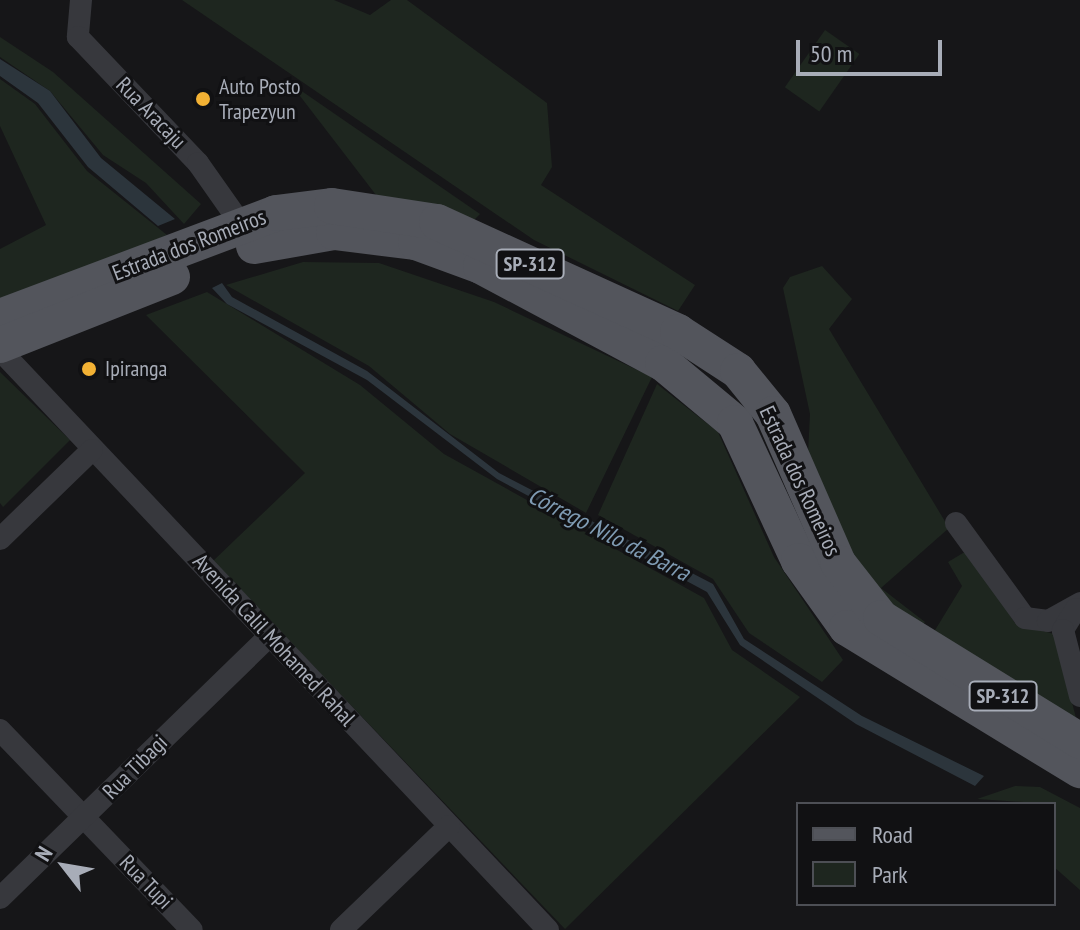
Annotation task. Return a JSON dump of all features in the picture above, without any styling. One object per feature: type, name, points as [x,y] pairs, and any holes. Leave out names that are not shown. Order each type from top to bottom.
[{"type":"main road","name":"Estrada dos Romeiros","points":[[0,317],[241,224],[332,206],[437,222],[678,332],[738,371],[773,414],[838,563],[881,618],[1080,741]]},
{"type":"main road","name":"Estrada dos Romeiros","points":[[0,347],[282,237],[373,233],[481,266],[663,363],[735,423],[799,561],[847,628],[1080,770]]},
{"type":"main road","points":[[735,423],[773,414]]},
{"type":"street","name":"Rua Aracaju","points":[[81,0],[78,37],[198,163],[241,224]]},
{"type":"street","name":"Avenida Calil Mohamed Rahal","points":[[0,347],[92,450],[548,930]]},
{"type":"street","points":[[0,539],[92,450]]},
{"type":"street","points":[[956,523],[1025,618],[1048,621],[1078,606]]},
{"type":"street","points":[[1078,606],[1063,630],[1080,696]]},
{"type":"street","name":"Rua Tibagi","points":[[0,898],[270,635]]},
{"type":"street","name":"Rua Tupi","points":[[0,730],[192,930]]},
{"type":"street","points":[[341,930],[449,826]]},
{"type":"green space","points":[[182,0],[334,0],[370,15],[391,0],[407,0],[547,103],[552,167],[541,185],[695,285],[678,311],[534,240]]},
{"type":"green space","points":[[825,30],[859,54],[819,111],[785,87]]},
{"type":"green space","points":[[0,37],[53,72],[201,204],[184,224],[146,183],[103,155],[50,91],[0,57]]},
{"type":"green space","points":[[0,79],[35,104],[87,171],[167,235],[0,304],[0,249],[46,225],[0,126]]},
{"type":"green space","points":[[290,83],[480,214],[466,228],[376,195]]},
{"type":"green space","points":[[303,262],[379,263],[494,302],[652,377],[586,513],[450,434],[369,366],[226,285]]},
{"type":"green space","points":[[822,266],[852,299],[829,329],[949,528],[881,588],[925,622],[915,636],[884,612],[807,473],[810,414],[783,288],[790,277]]},
{"type":"green space","points":[[207,292],[360,385],[444,454],[704,598],[732,650],[800,697],[565,929],[213,561],[305,473],[146,315]]},
{"type":"green space","points":[[0,372],[70,440],[3,507],[0,503]]},
{"type":"green space","points":[[657,384],[718,432],[774,557],[843,660],[822,682],[749,633],[713,579],[598,515]]},
{"type":"green space","points":[[968,550],[1015,623],[1054,634],[1080,733],[929,640],[962,586],[948,562]]},
{"type":"green space","points":[[1015,786],[1040,787],[1080,808],[1080,890],[1056,869],[1056,802],[977,799]]},
{"type":"water","points":[[0,59],[50,91],[101,158],[175,219],[158,226],[88,167],[38,103],[0,76]]},
{"type":"water","name":"Córrego Nilo da Barra","points":[[222,283],[232,297],[367,371],[499,473],[713,584],[744,639],[862,716],[984,776],[975,786],[856,724],[740,645],[707,592],[497,479],[367,380],[227,304],[212,288]]},
{"type":"place","name":"Auto Posto Trapezyun","points":[[203,99]]},
{"type":"place","name":"Ipiranga","points":[[89,369]]}]
